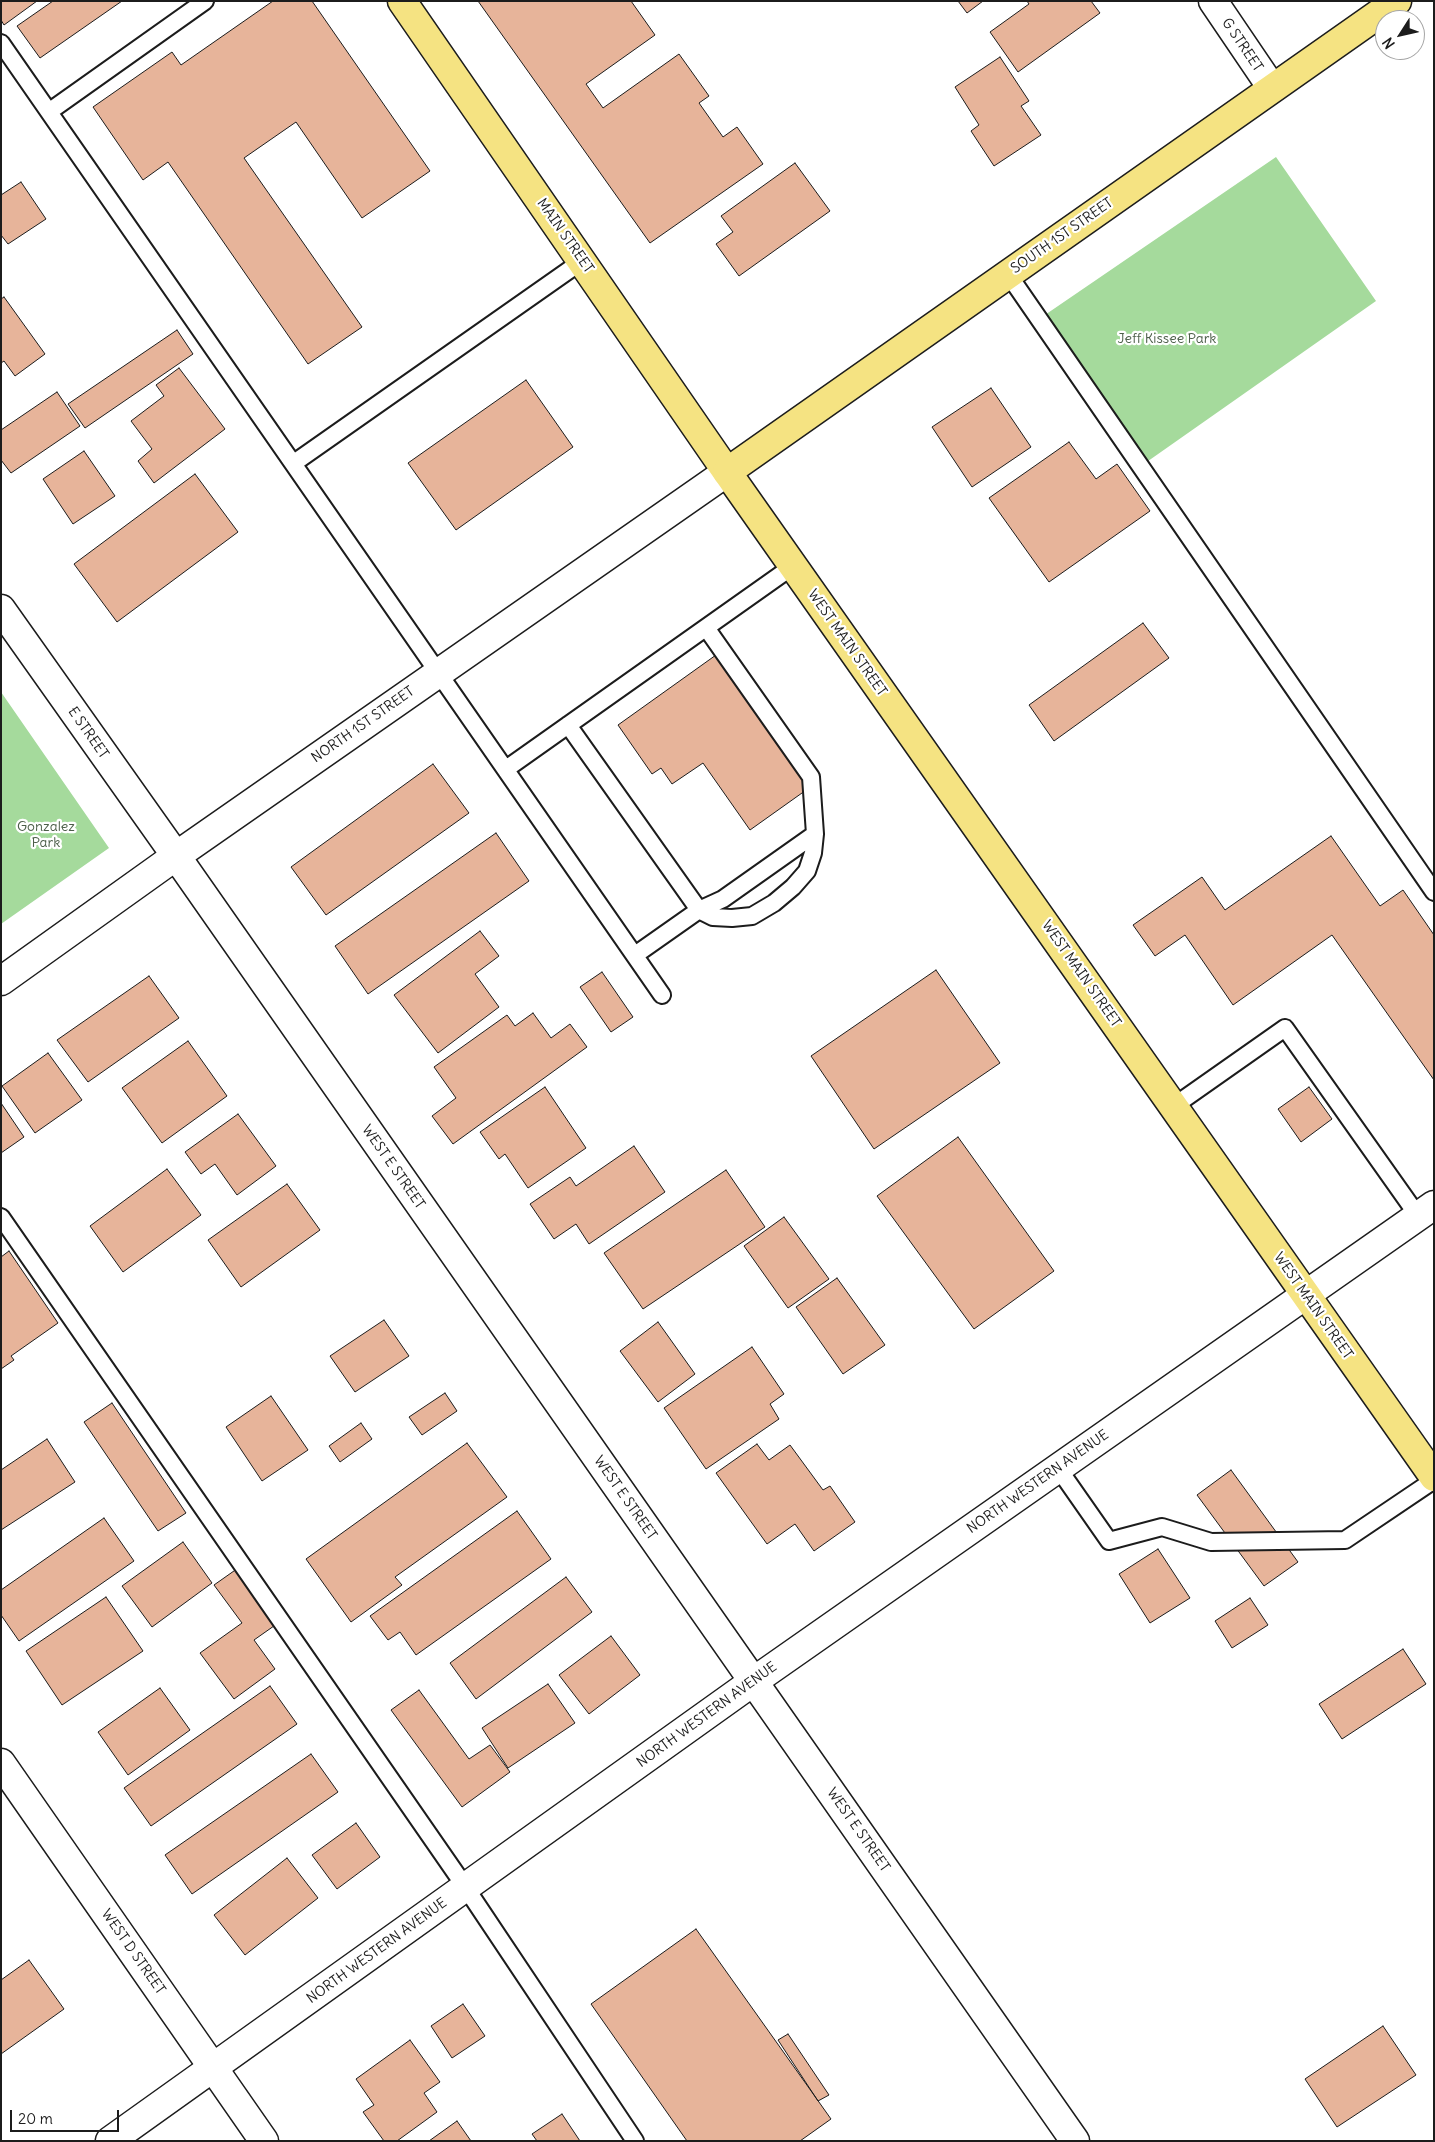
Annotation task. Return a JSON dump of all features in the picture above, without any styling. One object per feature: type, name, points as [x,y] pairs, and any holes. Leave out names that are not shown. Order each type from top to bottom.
[{"type":"main road","name":"MAIN STREET","points":[[402,1],[727,472]]},
{"type":"main road","name":"SOUTH 1ST STREET","points":[[727,472],[1397,1]]},
{"type":"main road","name":"WEST MAIN STREET","points":[[727,472],[1434,1478]]},
{"type":"street","name":"G STREET","points":[[1213,1],[1272,88]]},
{"type":"street","name":"NORTH 1ST STREET","points":[[1,981],[176,856],[727,472]]},
{"type":"street","name":"E STREET","points":[[1,609],[176,856]]},
{"type":"street","name":"WEST E STREET","points":[[176,856],[1075,2141]]},
{"type":"street","name":"NORTH WESTERN AVENUE","points":[[110,2141],[754,1681],[1426,1211]]},
{"type":"street","name":"WEST D STREET","points":[[1,1763],[264,2141]]},
{"type":"lane","points":[[50,111],[204,1]]},
{"type":"lane","points":[[1,44],[50,111],[662,995]]},
{"type":"lane","points":[[294,463],[582,261]]},
{"type":"lane","points":[[1008,274],[1434,892]]},
{"type":"lane","points":[[506,769],[793,566]]},
{"type":"lane","points":[[568,725],[699,910],[713,917],[732,918],[752,916],[774,903],[794,887],[807,871],[813,853],[816,834],[811,777],[707,628]]},
{"type":"lane","points":[[635,955],[699,910],[723,899],[816,834]]},
{"type":"lane","points":[[1174,1106],[1285,1028],[1426,1211]]},
{"type":"lane","points":[[1,1217],[466,1888],[635,2141]]},
{"type":"lane","points":[[1058,1468],[1109,1541],[1162,1527],[1211,1542],[1345,1540],[1434,1478]]},
{"type":"green space","name":"Jeff Kissee Park","points":[[1276,157],[1376,301],[1141,466],[1039,319]]},
{"type":"green space","name":"Gonzalez Park","points":[[1,692],[109,848],[1,924]]},
{"type":"building","points":[[1,1],[37,1],[4,25],[1,20]]},
{"type":"building","points":[[53,1],[122,1],[40,58],[17,26]]},
{"type":"building","points":[[273,1],[312,1],[430,171],[362,218],[296,122],[244,158],[362,327],[308,364],[168,162],[143,180],[93,107],[172,52],[181,65]]},
{"type":"building","points":[[478,1],[631,1],[655,35],[586,84],[603,108],[679,54],[709,96],[699,103],[723,137],[737,127],[763,164],[650,243]]},
{"type":"building","points":[[958,1],[983,1],[967,13]]},
{"type":"building","points":[[1027,1],[1091,1],[1100,13],[1018,72],[990,32],[1029,4]]},
{"type":"building","points":[[1000,57],[1029,101],[1021,106],[1041,135],[994,166],[971,131],[979,125],[955,87]]},
{"type":"building","points":[[795,163],[830,211],[739,276],[716,244],[733,232],[721,216]]},
{"type":"building","points":[[21,182],[46,219],[8,244],[1,235],[1,195]]},
{"type":"building","points":[[4,297],[45,354],[15,376],[4,361],[1,363],[1,299]]},
{"type":"building","points":[[177,330],[193,354],[85,428],[68,404]]},
{"type":"building","points":[[179,368],[225,429],[154,483],[138,461],[152,449],[131,421],[164,396],[156,385]]},
{"type":"building","points":[[526,380],[573,447],[456,530],[408,463]]},
{"type":"building","points":[[991,388],[1031,447],[972,487],[932,427]]},
{"type":"building","points":[[57,392],[80,426],[11,473],[1,460],[1,430]]},
{"type":"building","points":[[1069,442],[1096,479],[1117,464],[1150,511],[1049,582],[989,498]]},
{"type":"building","points":[[84,451],[115,496],[73,524],[43,479]]},
{"type":"building","points":[[195,474],[238,532],[117,622],[74,564]]},
{"type":"building","points":[[1143,623],[1169,658],[1054,741],[1029,705]]},
{"type":"building","points":[[716,655],[809,788],[750,830],[703,763],[672,784],[661,768],[652,774],[618,725]]},
{"type":"building","points":[[433,764],[469,813],[326,915],[291,867]]},
{"type":"building","points":[[496,833],[529,881],[368,994],[335,946]]},
{"type":"building","points":[[1331,836],[1380,906],[1403,890],[1434,935],[1434,1080],[1332,935],[1233,1005],[1185,935],[1155,956],[1133,925],[1202,877],[1225,910]]},
{"type":"building","points":[[480,931],[499,956],[475,974],[499,1007],[438,1053],[394,995]]},
{"type":"building","points":[[936,970],[1000,1063],[874,1149],[811,1056]]},
{"type":"building","points":[[602,972],[633,1017],[611,1032],[580,987]]},
{"type":"building","points":[[149,976],[179,1018],[88,1082],[57,1040]]},
{"type":"building","points":[[533,1013],[551,1038],[570,1024],[587,1047],[453,1144],[432,1116],[456,1098],[434,1067],[507,1015],[515,1026]]},
{"type":"building","points":[[188,1041],[227,1096],[162,1143],[122,1088]]},
{"type":"building","points":[[48,1053],[82,1100],[35,1133],[2,1086]]},
{"type":"building","points":[[545,1087],[586,1148],[528,1188],[505,1154],[499,1159],[480,1132]]},
{"type":"building","points":[[1309,1087],[1332,1119],[1301,1142],[1278,1109]]},
{"type":"building","points":[[1,1103],[24,1137],[1,1153]]},
{"type":"building","points":[[238,1114],[276,1166],[237,1195],[215,1164],[201,1174],[185,1152]]},
{"type":"building","points":[[958,1137],[1054,1271],[974,1329],[877,1196]]},
{"type":"building","points":[[634,1146],[665,1192],[589,1244],[576,1224],[554,1239],[530,1204],[570,1177],[576,1186]]},
{"type":"building","points":[[167,1169],[201,1215],[123,1272],[90,1226]]},
{"type":"building","points":[[726,1170],[765,1227],[643,1309],[604,1253]]},
{"type":"building","points":[[287,1184],[320,1230],[241,1287],[208,1240]]},
{"type":"building","points":[[784,1217],[829,1279],[788,1308],[744,1246]]},
{"type":"building","points":[[9,1251],[58,1323],[11,1356],[14,1360],[1,1369],[1,1257]]},
{"type":"building","points":[[837,1278],[885,1345],[843,1374],[796,1307]]},
{"type":"building","points":[[384,1320],[409,1356],[355,1392],[330,1356]]},
{"type":"building","points":[[658,1322],[695,1374],[658,1402],[620,1351]]},
{"type":"building","points":[[752,1347],[784,1394],[770,1404],[779,1419],[706,1469],[664,1408]]},
{"type":"building","points":[[445,1393],[457,1411],[422,1435],[409,1417]]},
{"type":"building","points":[[271,1396],[308,1450],[262,1481],[226,1427]]},
{"type":"building","points":[[112,1403],[186,1513],[158,1531],[84,1422]]},
{"type":"building","points":[[361,1423],[372,1439],[340,1462],[329,1446]]},
{"type":"building","points":[[47,1439],[75,1482],[1,1530],[1,1470]]},
{"type":"building","points":[[467,1443],[507,1497],[395,1577],[402,1585],[351,1622],[306,1559]]},
{"type":"building","points":[[757,1444],[769,1460],[790,1445],[823,1490],[830,1486],[855,1522],[814,1551],[795,1524],[767,1544],[716,1473]]},
{"type":"building","points":[[1231,1470],[1298,1562],[1264,1586],[1197,1495]]},
{"type":"building","points":[[517,1511],[551,1559],[416,1655],[400,1632],[388,1640],[370,1616]]},
{"type":"building","points":[[104,1518],[134,1561],[19,1641],[1,1615],[1,1590]]},
{"type":"building","points":[[183,1542],[212,1583],[152,1627],[122,1586]]},
{"type":"building","points":[[1158,1549],[1190,1598],[1150,1623],[1119,1574]]},
{"type":"building","points":[[241,1566],[281,1621],[254,1640],[275,1669],[234,1699],[200,1653],[242,1623],[214,1585]]},
{"type":"building","points":[[566,1577],[592,1612],[476,1699],[450,1663]]},
{"type":"building","points":[[106,1597],[143,1651],[62,1705],[26,1651]]},
{"type":"building","points":[[1250,1598],[1268,1625],[1232,1648],[1215,1621]]},
{"type":"building","points":[[611,1636],[640,1675],[589,1714],[559,1675]]},
{"type":"building","points":[[1403,1649],[1426,1684],[1342,1739],[1319,1704]]},
{"type":"building","points":[[548,1684],[575,1723],[508,1768],[482,1728]]},
{"type":"building","points":[[270,1686],[297,1724],[151,1826],[124,1788]]},
{"type":"building","points":[[160,1688],[190,1730],[128,1775],[98,1732]]},
{"type":"building","points":[[419,1690],[469,1759],[490,1745],[510,1772],[462,1807],[391,1710]]},
{"type":"building","points":[[311,1754],[338,1792],[192,1894],[165,1855]]},
{"type":"building","points":[[356,1823],[380,1857],[337,1889],[312,1855]]},
{"type":"building","points":[[287,1858],[318,1898],[245,1955],[214,1915]]},
{"type":"building","points":[[696,1929],[831,2119],[800,2141],[687,2141],[591,2004]]},
{"type":"building","points":[[29,1960],[64,2009],[1,2054],[1,1980]]},
{"type":"building","points":[[463,2004],[485,2036],[452,2058],[431,2026]]},
{"type":"building","points":[[1383,2026],[1416,2075],[1337,2127],[1305,2079]]},
{"type":"building","points":[[788,2034],[829,2095],[818,2101],[778,2040]]},
{"type":"building","points":[[410,2040],[440,2082],[424,2093],[437,2112],[397,2141],[384,2141],[363,2112],[374,2105],[356,2079]]},
{"type":"building","points":[[562,2114],[580,2141],[537,2141],[532,2134]]},
{"type":"building","points":[[457,2121],[471,2141],[429,2141]]}]
